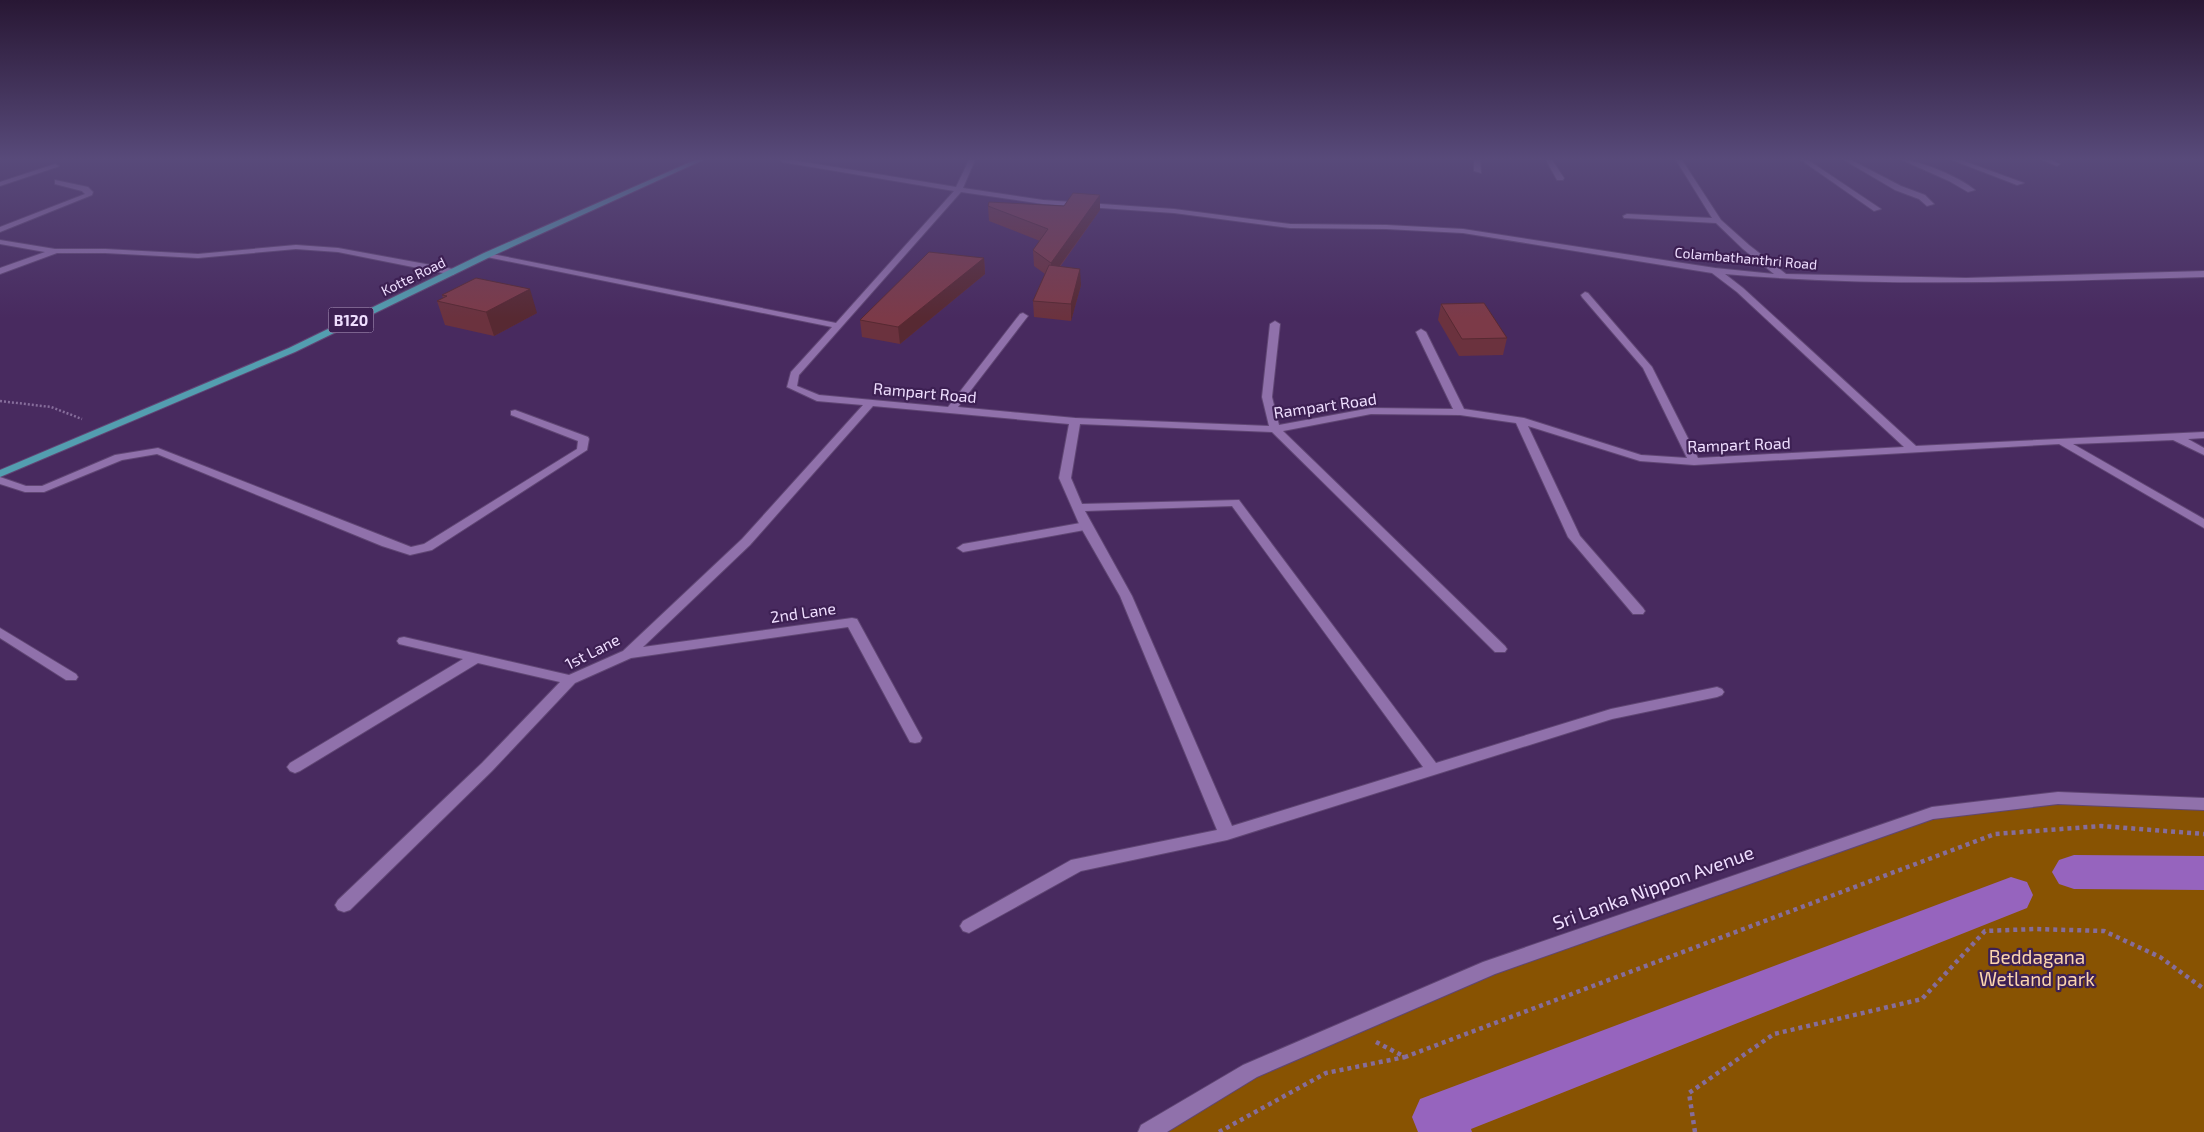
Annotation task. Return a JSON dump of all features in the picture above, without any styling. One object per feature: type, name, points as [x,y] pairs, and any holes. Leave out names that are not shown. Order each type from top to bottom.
[{"type":"main road","name":"Kotte Road","points":[[0,474],[292,350],[487,255],[582,213]]},
{"type":"street","points":[[0,230],[43,213]]},
{"type":"street","points":[[487,255],[838,326],[939,213]]},
{"type":"street","name":"Colambathanthri Road","points":[[1194,213],[1290,226],[1386,227],[1463,232],[1715,271],[1784,277],[1966,281],[2204,274]]},
{"type":"street","points":[[1713,213],[1718,221],[1746,248],[1784,277]]},
{"type":"street","points":[[1627,216],[1718,221]]},
{"type":"street","points":[[0,242],[56,251],[105,251],[198,256],[296,247],[338,250],[453,272]]},
{"type":"street","points":[[0,271],[56,251]]},
{"type":"street","points":[[1715,271],[1740,290],[1914,450]]},
{"type":"street","points":[[1585,295],[1647,367],[1694,462]]},
{"type":"street","points":[[952,408],[1023,316]]},
{"type":"street","points":[[1275,324],[1267,398],[1275,429],[1500,649]]},
{"type":"street","name":"Rampart Road","points":[[838,326],[794,374],[792,387],[817,398],[952,408],[1075,421],[1275,429],[1370,411],[1460,412],[1520,420],[1640,458],[1694,462],[2060,441],[2204,435]]},
{"type":"street","points":[[1421,332],[1460,412]]},
{"type":"street","name":"1st Lane","points":[[344,905],[487,767],[570,680],[628,654],[746,542],[871,402]]},
{"type":"street","points":[[0,480],[25,489],[44,489],[119,457],[158,451],[410,551],[428,547],[582,450],[584,439],[515,412]]},
{"type":"street","points":[[1520,420],[1574,537],[1638,611]]},
{"type":"street","points":[[1075,421],[1066,478],[1077,508],[1126,596],[1227,834]]},
{"type":"street","points":[[2176,437],[2204,452]]},
{"type":"street","points":[[2060,441],[2204,524]]},
{"type":"street","points":[[1077,508],[1235,502],[1433,770]]},
{"type":"street","points":[[963,548],[1086,526]]},
{"type":"street","name":"2nd Lane","points":[[628,654],[852,622],[915,738]]},
{"type":"street","points":[[0,632],[71,678]]},
{"type":"street","points":[[404,640],[570,680]]},
{"type":"street","points":[[295,767],[477,657]]},
{"type":"street","points":[[969,926],[1077,865],[1227,834],[1611,714],[1717,692]]},
{"type":"street","name":"Sri Lanka Nippon Avenue","points":[[1148,1132],[1250,1071],[1489,968],[1932,813],[2058,798],[2204,804]]},
{"type":"path","points":[[0,401],[51,407],[108,428]]},
{"type":"path","points":[[1220,1132],[1326,1073],[1405,1057],[1995,834],[2100,826],[2204,834]]},
{"type":"path","points":[[1695,1132],[1689,1094],[1774,1034],[1922,999],[1985,931],[2035,929],[2104,931],[2160,957],[2204,989]]},
{"type":"path","points":[[1349,1028],[1405,1057]]},
{"type":"green space","name":"Beddagana Wetland park","points":[[2058,798],[2204,804],[2204,1132],[1148,1132],[1250,1071],[1489,968],[1932,813]]},
{"type":"building","points":[[1006,213],[1087,213],[1051,263],[1033,250],[1048,229]]},
{"type":"building","points":[[929,252],[984,258],[898,327],[860,320]]},
{"type":"building","points":[[1049,265],[1080,269],[1071,304],[1033,301]]},
{"type":"building","points":[[476,278],[530,289],[486,312],[437,301],[447,296],[442,295]]},
{"type":"building","points":[[1484,303],[1507,338],[1462,339],[1441,304]]},
{"type":"waterway","points":[[2074,872],[2204,873]]},
{"type":"waterway","points":[[1446,1132],[1438,1117],[2011,895]]}]
